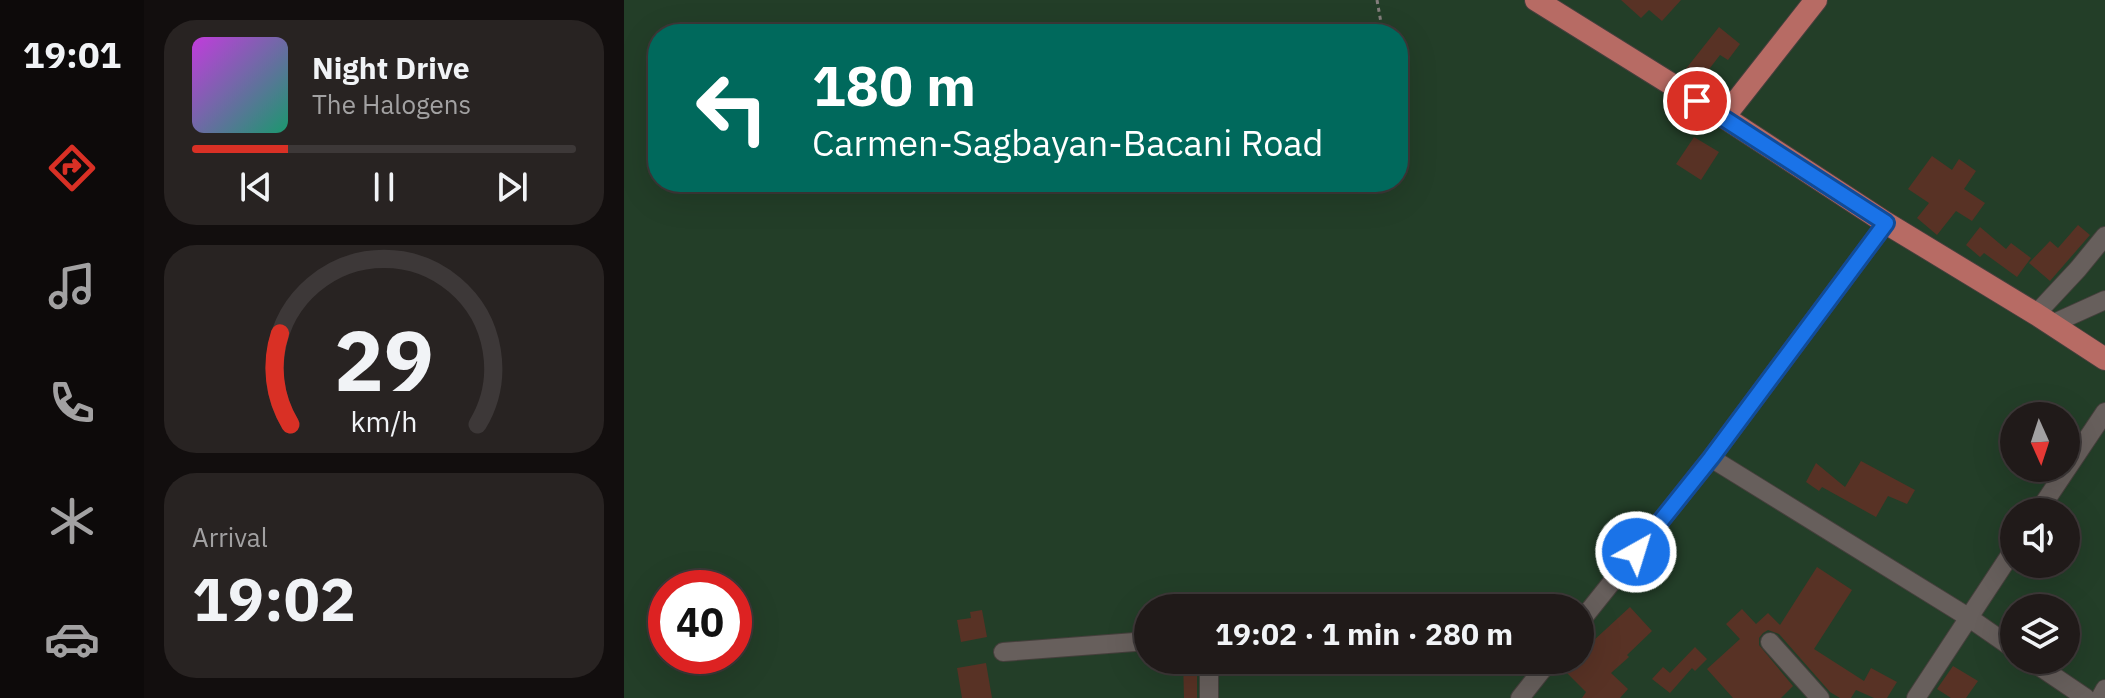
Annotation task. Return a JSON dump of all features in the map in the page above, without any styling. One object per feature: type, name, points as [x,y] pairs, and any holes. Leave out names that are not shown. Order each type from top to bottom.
[{"type":"main road","points":[[1536,0],[2105,359]]},
{"type":"main road","points":[[1724,117],[1816,0]]},
{"type":"street","points":[[1594,604],[1711,458],[1886,223]]},
{"type":"street","points":[[2044,319],[2105,236]]},
{"type":"street","points":[[2044,319],[2105,300]]},
{"type":"street","points":[[2047,498],[2105,412]]},
{"type":"street","points":[[1711,458],[2000,639]]},
{"type":"street","points":[[1916,698],[2000,570]]},
{"type":"street","points":[[1003,652],[1134,642]]},
{"type":"street","points":[[1770,642],[1820,698]]},
{"type":"street","points":[[1209,674],[1209,698]]},
{"type":"street","points":[[1520,698],[1539,674]]},
{"type":"street","points":[[2051,674],[2086,698]]},
{"type":"street","points":[[2100,698],[2105,689]]},
{"type":"path","points":[[1377,0],[1381,24]]},
{"type":"green space","points":[[624,0],[2105,0],[2105,698],[624,698]]},
{"type":"building","points":[[1621,0],[1681,0],[1662,21],[1649,10],[1641,18]]},
{"type":"building","points":[[1719,27],[1740,44],[1728,60],[1720,55],[1700,81],[1685,70]]},
{"type":"building","points":[[1694,137],[1719,152],[1701,180],[1676,164]]},
{"type":"building","points":[[1932,156],[1952,170],[1959,159],[1976,171],[1964,189],[1985,203],[1972,221],[1956,211],[1937,235],[1917,218],[1929,203],[1908,189]]},
{"type":"building","points":[[2078,225],[2090,235],[2050,281],[2029,263],[2050,241],[2058,248]]},
{"type":"building","points":[[1980,227],[2006,249],[2011,243],[2031,258],[2017,277],[1984,253],[1980,257],[1966,245]]},
{"type":"building","points":[[1861,461],[1915,490],[1907,504],[1888,496],[1876,517],[1822,487],[1819,491],[1806,482],[1816,463],[1845,487]]},
{"type":"building","points":[[1817,567],[1852,590],[1814,649],[1864,681],[1871,668],[1897,682],[1887,698],[1874,698],[1856,690],[1851,698],[1840,698],[1830,692],[1779,634],[1768,630],[1759,638],[1759,645],[1793,686],[1781,698],[1733,698],[1707,669],[1740,639],[1726,624],[1742,609],[1756,624],[1768,613],[1780,625]]},
{"type":"building","points":[[1630,607],[1652,631],[1611,673],[1628,689],[1620,698],[1582,698],[1586,692],[1568,674],[1594,674],[1594,640]]},
{"type":"building","points":[[982,610],[987,637],[961,642],[957,620],[971,618],[970,612]]},
{"type":"building","points":[[1695,647],[1707,659],[1695,671],[1692,668],[1670,693],[1652,679],[1663,667],[1670,673]]},
{"type":"building","points":[[986,663],[992,698],[962,698],[957,668]]},
{"type":"building","points":[[1953,666],[1978,681],[1966,698],[1951,698],[1937,689]]},
{"type":"building","points":[[1183,674],[1197,674],[1197,698],[1184,698]]},
{"type":"route","points":[[1636,552],[1711,458],[1886,223],[1697,101]]}]
